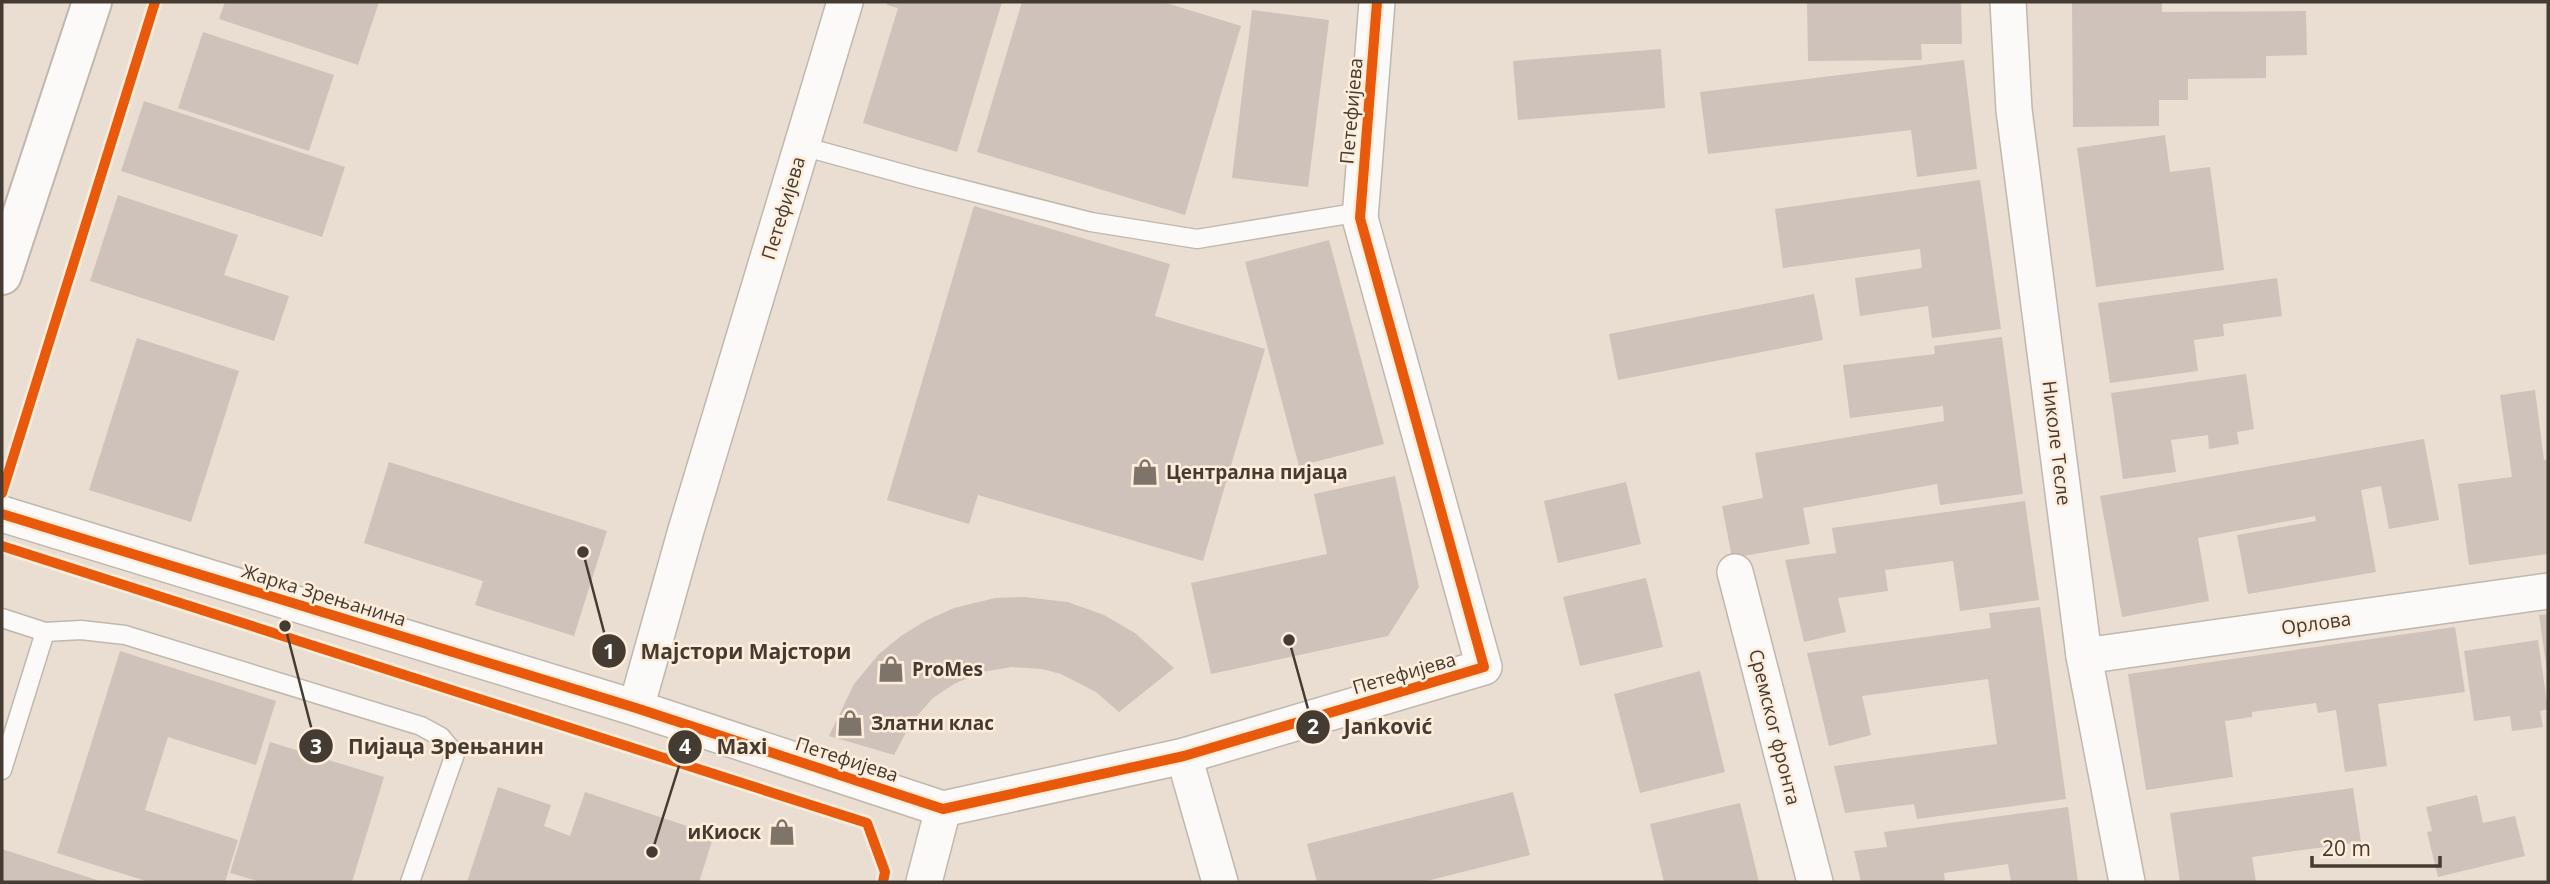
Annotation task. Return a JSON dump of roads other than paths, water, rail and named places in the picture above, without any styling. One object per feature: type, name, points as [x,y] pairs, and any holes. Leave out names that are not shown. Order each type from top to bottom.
[{"type":"main road","points":[[2,275],[92,2]]},
{"type":"street","name":"Петефијева","points":[[845,2],[686,530],[636,708],[943,809],[1184,756],[1484,667],[1360,212],[1377,2]]},
{"type":"street","name":"Николе Тесле","points":[[2008,2],[2014,110],[2084,656],[2126,882]]},
{"type":"street","name":"Жарка Зрењанина","points":[[2,514],[636,708]]},
{"type":"street","name":"Сремског фронта","points":[[1735,572],[1815,882]]},
{"type":"street","name":"Орлова","points":[[2084,656],[2548,591]]},
{"type":"street","points":[[1184,756],[1220,882]]},
{"type":"street","points":[[924,882],[943,809]]},
{"type":"lane","points":[[802,146],[1091,222],[1197,239],[1360,212]]},
{"type":"lane","points":[[2,618],[45,632],[81,630],[125,635],[421,726],[441,737],[455,754],[410,882]]},
{"type":"lane","points":[[2,770],[45,632]]},
{"type":"place","name":"Централна пијаца","points":[[1145,472]]},
{"type":"place","name":"Мајстори Мајстори","points":[[583,552]]},
{"type":"place","name":"Пијаца Зрењанин","points":[[285,626]]},
{"type":"place","name":"Janković","points":[[1289,640]]},
{"type":"place","name":"ProMes","points":[[891,669]]},
{"type":"place","name":"Златни клас","points":[[850,723]]},
{"type":"place","name":"иКиоск","points":[[782,832]]},
{"type":"place","name":"Maxi","points":[[652,852]]}]
